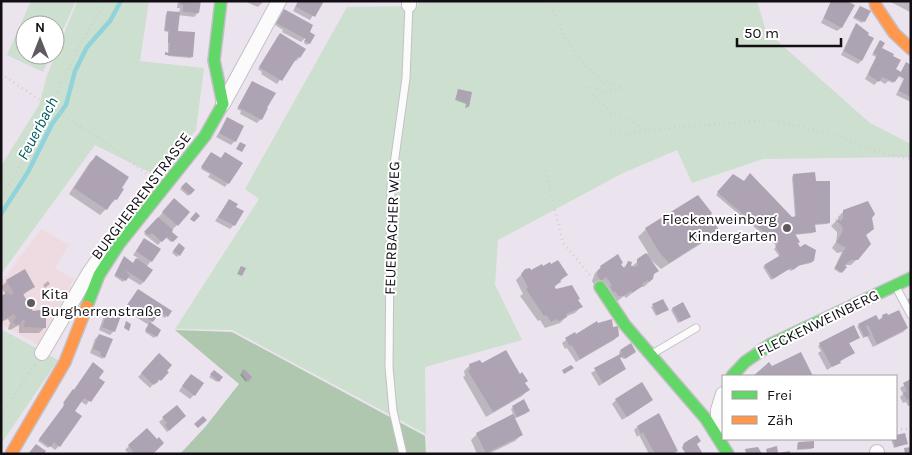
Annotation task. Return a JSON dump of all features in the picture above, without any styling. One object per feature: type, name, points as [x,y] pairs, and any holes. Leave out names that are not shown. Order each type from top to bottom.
[{"type":"street","points":[[221,1],[214,60],[223,104]]},
{"type":"street","points":[[223,104],[279,1]]},
{"type":"street","points":[[875,1],[876,6],[894,33],[911,50]]},
{"type":"street","name":"BURGHERRENSTRASSE","points":[[11,454],[65,362],[99,276],[119,244],[205,136],[223,104]]},
{"type":"street","points":[[42,353],[89,273],[104,252],[119,244]]},
{"type":"street","name":"FLECKENWEINBERG","points":[[732,375],[735,370],[751,356],[771,344],[911,278]]},
{"type":"street","points":[[600,287],[625,325],[652,354],[718,434],[728,454]]},
{"type":"street","points":[[718,434],[718,410],[722,397]]},
{"type":"lane","name":"FEUERBACHER WEG","points":[[402,454],[393,412],[389,367],[389,310],[391,186],[406,78],[409,3]]},
{"type":"lane","points":[[895,285],[911,315]]},
{"type":"lane","points":[[652,354],[696,328]]},
{"type":"path","points":[[1,198],[24,159],[80,45],[106,1]]},
{"type":"path","points":[[550,1],[560,29],[576,56],[604,83],[622,87],[608,92],[588,86],[588,89],[610,112],[622,116],[648,130]]},
{"type":"path","points":[[1,74],[98,137],[165,188]]},
{"type":"path","points":[[606,128],[624,135],[648,130],[771,120],[832,134],[885,154],[911,159]]},
{"type":"path","points":[[544,166],[563,243],[600,287]]},
{"type":"path","points":[[1,415],[42,353]]},
{"type":"path","points":[[897,429],[911,429]]},
{"type":"shaded area","name":"Kita Burgherrenstraße","points":[[41,229],[69,245],[55,268],[74,279],[38,345],[1,324],[1,282]]},
{"type":"green space","points":[[31,1],[76,1],[65,25],[65,15],[25,15]]},
{"type":"green space","points":[[149,1],[140,61],[204,68],[196,130],[157,176],[95,145],[1,274],[1,166],[39,105],[51,65],[65,65],[65,31],[77,2]]},
{"type":"green space","points":[[418,1],[757,1],[766,31],[870,123],[911,144],[911,157],[763,159],[692,183],[677,150],[623,173],[498,240],[495,285],[522,340],[425,367],[426,434],[232,330],[175,329],[259,199],[245,189],[347,7],[418,6]]},
{"type":"green space","points":[[15,37],[15,59],[7,55]]},
{"type":"green space","points":[[28,65],[46,65],[43,72]]},
{"type":"green space","points":[[1,329],[58,360],[1,444]]},
{"type":"green space","points":[[175,330],[232,332],[425,436],[426,454],[180,454],[206,426],[239,384]]},
{"type":"building","points":[[181,1],[201,1],[199,13],[183,12],[183,5],[180,4]]},
{"type":"building","points":[[298,1],[324,1],[315,17],[296,7]]},
{"type":"building","points":[[831,1],[847,1],[855,5],[842,28],[824,18]]},
{"type":"building","points":[[860,6],[871,11],[865,22],[854,17]]},
{"type":"building","points":[[284,9],[313,25],[310,32],[315,35],[310,44],[304,41],[306,39],[276,23]]},
{"type":"building","points":[[167,11],[180,12],[178,31],[195,32],[193,57],[165,55],[165,52],[169,53],[170,43],[168,43],[169,31],[165,30]]},
{"type":"building","points":[[856,23],[869,33],[868,35],[874,38],[862,61],[844,51]]},
{"type":"building","points":[[280,33],[306,49],[300,58],[298,56],[282,81],[259,67]]},
{"type":"building","points":[[880,40],[885,43],[882,48],[901,60],[896,69],[901,72],[906,62],[911,65],[911,97],[899,91],[904,79],[899,76],[895,82],[882,77],[879,82],[869,75],[877,55],[873,53]]},
{"type":"building","points":[[252,81],[276,93],[262,120],[238,107]]},
{"type":"building","points":[[458,89],[472,92],[469,107],[466,106],[467,102],[456,98]]},
{"type":"building","points":[[227,117],[244,126],[236,142],[219,133]]},
{"type":"building","points":[[240,142],[246,145],[242,152],[236,149]]},
{"type":"building","points":[[211,152],[221,158],[225,152],[243,163],[229,184],[201,167]]},
{"type":"building","points":[[96,155],[129,177],[117,200],[114,199],[107,210],[74,188]]},
{"type":"building","name":"Fleckenweinberg Kindergarten","points":[[815,172],[816,181],[830,181],[830,223],[815,224],[816,232],[795,234],[800,242],[798,243],[800,247],[805,244],[816,250],[814,261],[800,265],[793,270],[791,268],[773,279],[764,265],[779,256],[780,254],[775,246],[778,244],[717,192],[733,174],[744,181],[750,173],[792,217],[796,216],[793,174]]},
{"type":"building","points":[[186,182],[195,190],[190,195],[181,187]]},
{"type":"building","points":[[698,195],[712,213],[719,231],[669,263],[659,252],[645,228]]},
{"type":"building","points":[[174,198],[190,212],[178,226],[162,212]]},
{"type":"building","points":[[229,199],[238,204],[236,207],[244,211],[235,226],[218,217]]},
{"type":"building","points":[[868,201],[875,214],[872,218],[874,229],[866,235],[871,244],[858,260],[851,260],[845,265],[847,267],[842,273],[835,268],[846,247],[836,242],[843,229],[835,219],[841,221],[843,210]]},
{"type":"building","points":[[196,212],[200,216],[194,222],[190,219]]},
{"type":"building","points":[[158,217],[178,237],[173,242],[167,237],[162,242],[152,233],[149,235],[144,232]]},
{"type":"building","points":[[144,238],[161,249],[152,262],[136,251]]},
{"type":"building","points":[[179,243],[185,248],[180,256],[173,251]]},
{"type":"building","points":[[646,253],[659,271],[654,274],[653,279],[642,284],[643,286],[632,293],[631,291],[623,296],[618,296],[615,291],[613,292],[610,286],[612,285],[606,277],[601,281],[597,275],[598,270],[601,268],[600,266],[618,254],[623,263],[621,264],[625,268],[628,261],[632,262],[631,266],[635,267],[638,265],[637,259]]},
{"type":"building","points":[[124,256],[133,263],[136,258],[153,270],[144,282],[127,271],[130,275],[126,281],[115,275]]},
{"type":"building","points":[[558,260],[568,275],[554,286],[556,289],[572,285],[583,307],[566,314],[567,317],[559,321],[557,319],[551,322],[546,315],[544,316],[526,289],[528,287],[521,274],[525,269],[530,268],[531,270],[542,264],[543,266],[550,262],[551,264]]},
{"type":"building","points":[[241,266],[246,268],[242,276],[237,274]]},
{"type":"building","points":[[25,269],[35,287],[23,294],[33,311],[46,309],[46,328],[24,327],[25,320],[16,325],[13,322],[16,317],[14,314],[1,321],[1,296],[8,292],[10,295],[14,293],[6,280]]},
{"type":"building","points":[[138,289],[172,311],[168,317],[160,312],[153,322],[127,305]]},
{"type":"building","points":[[663,299],[669,310],[657,315],[652,304]]},
{"type":"building","points":[[683,302],[691,317],[680,322],[672,308]]},
{"type":"building","points":[[899,310],[908,328],[877,344],[868,325],[866,326],[870,335],[865,337],[858,324],[876,315],[879,320],[883,318],[882,315],[887,313],[888,315]]},
{"type":"building","points":[[108,311],[121,316],[115,332],[102,327]]},
{"type":"building","points":[[612,319],[613,327],[618,326],[619,336],[580,359],[572,345],[570,346],[565,338],[575,332],[576,334],[597,321],[598,323]]},
{"type":"building","points":[[126,321],[131,324],[129,331],[124,328]]},
{"type":"building","points":[[150,322],[161,330],[157,337],[145,330]]},
{"type":"building","points":[[854,325],[860,338],[849,343],[855,353],[832,367],[819,343]]},
{"type":"building","points":[[99,334],[113,339],[105,358],[100,355],[101,352],[93,349]]},
{"type":"building","points":[[631,343],[636,352],[625,359],[623,356],[620,358],[626,369],[603,383],[594,368],[622,353],[620,350]]},
{"type":"building","points":[[506,350],[520,374],[522,372],[528,381],[525,383],[530,390],[493,412],[468,371],[470,369],[469,364],[480,360],[482,363]]},
{"type":"building","points":[[801,352],[812,375],[754,375],[769,362],[772,366]]},
{"type":"building","points":[[159,353],[172,365],[161,381],[159,379],[154,385],[141,373]]},
{"type":"building","points":[[93,362],[104,371],[99,378],[105,382],[91,402],[84,398],[75,411],[82,416],[60,447],[54,442],[50,447],[39,439]]},
{"type":"building","points":[[571,365],[574,368],[564,374],[562,370]]},
{"type":"building","points":[[244,369],[252,377],[248,382],[241,372]]},
{"type":"building","points":[[214,370],[223,377],[219,382],[210,374]]},
{"type":"building","points":[[191,374],[204,383],[195,396],[182,386]]},
{"type":"building","points":[[911,379],[911,398],[907,400],[903,393],[907,391],[903,383]]},
{"type":"building","points":[[642,382],[653,400],[627,417],[615,399]]},
{"type":"building","points":[[524,399],[530,411],[517,417],[512,406]]},
{"type":"building","points":[[177,405],[186,416],[169,431],[165,425],[167,423],[162,417]]},
{"type":"building","points":[[659,413],[678,451],[672,454],[655,454],[643,432],[641,434],[637,426]]},
{"type":"building","points":[[513,414],[523,435],[486,453],[476,433]]},
{"type":"building","points":[[203,416],[207,420],[198,428],[194,424]]},
{"type":"building","points":[[147,428],[157,439],[159,437],[164,443],[153,454],[135,454],[128,445]]},
{"type":"building","points":[[905,433],[908,444],[895,447],[893,440],[897,440],[897,435]]},
{"type":"building","points":[[697,435],[701,441],[697,444],[703,454],[686,454],[682,448],[684,443]]},
{"type":"building","points":[[814,441],[814,448],[798,449],[798,442]]},
{"type":"building","points":[[36,444],[46,451],[44,454],[28,454]]},
{"type":"building","points":[[777,446],[778,453],[790,451],[790,454],[767,454],[766,449]]},
{"type":"building","points":[[758,447],[762,454],[746,454],[745,449]]},
{"type":"building","points":[[911,447],[911,454],[905,454],[904,448]]},
{"type":"waterway","name":"Feuerbach","points":[[1,214],[28,172],[52,124],[66,105],[75,71],[87,47],[110,21],[121,1]]},
{"type":"traffic: fast","points":[[87,306],[99,275],[119,244],[205,136],[223,104],[214,60],[221,1]]},
{"type":"traffic: fast","points":[[733,375],[745,362],[771,344],[911,278]]},
{"type":"traffic: fast","points":[[600,287],[625,325],[706,419],[728,454]]},
{"type":"traffic: slow","points":[[875,1],[876,6],[894,33],[911,49]]},
{"type":"traffic: slow","points":[[11,454],[65,362],[87,306]]},
{"type":"place","name":"Fleckenweinberg Kindergarten","points":[[787,228]]},
{"type":"place","name":"Kita Burgherrenstraße","points":[[31,303]]}]
